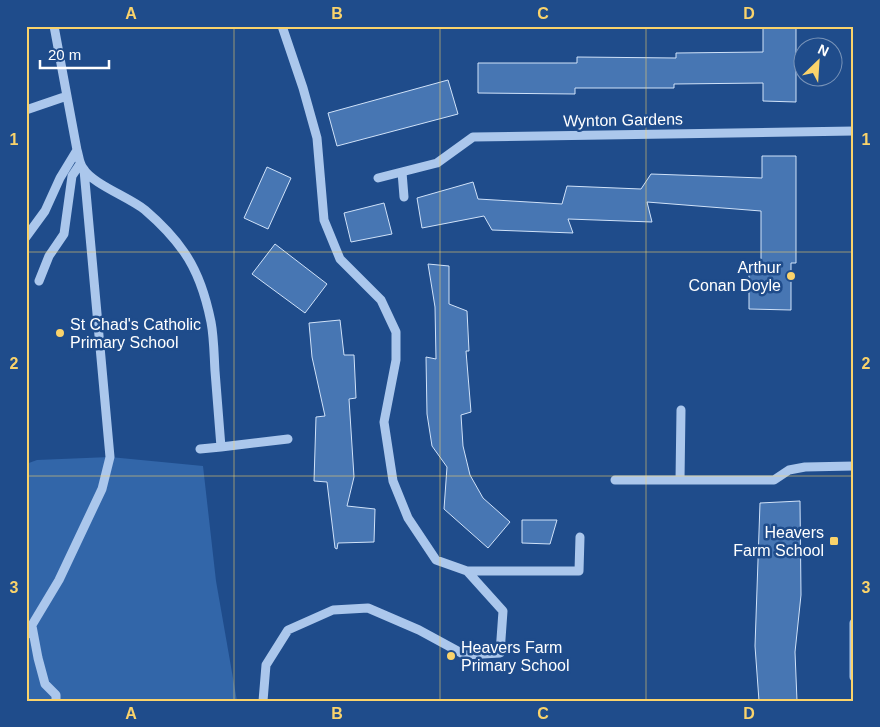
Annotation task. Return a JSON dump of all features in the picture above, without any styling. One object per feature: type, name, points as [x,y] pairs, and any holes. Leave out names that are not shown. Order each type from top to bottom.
[{"type":"street","points":[[26,635],[59,580],[102,489],[110,457],[84,182],[54,26]]},
{"type":"street","points":[[282,26],[303,88],[317,138],[324,220],[340,259],[381,300],[396,332],[396,360],[384,422],[393,481],[408,518],[436,560],[467,571],[579,571],[580,537]]},
{"type":"street","points":[[26,110],[67,96]]},
{"type":"street","name":"Wynton Gardens","points":[[378,178],[437,163],[473,137],[854,131]]},
{"type":"street","points":[[26,237],[45,211],[60,178],[77,150]]},
{"type":"street","points":[[39,280],[49,256],[64,234],[72,176],[82,167]]},
{"type":"street","points":[[82,167],[90,177],[145,210],[174,238],[193,267],[201,286],[211,323],[221,446]]},
{"type":"street","points":[[402,172],[404,197]]},
{"type":"street","points":[[680,480],[681,410]]},
{"type":"street","points":[[200,448],[288,439]]},
{"type":"street","points":[[615,480],[774,480],[789,470],[805,467],[854,466]]},
{"type":"street","points":[[263,701],[266,665],[288,630],[333,610],[368,608],[419,630],[465,654],[500,653],[503,611],[467,571]]},
{"type":"street","points":[[854,623],[854,677]]},
{"type":"street","points":[[32,626],[45,684],[56,695],[56,701]]},
{"type":"shaded area","points":[[110,457],[203,466],[216,581],[237,701],[26,701],[26,464],[37,460]]},
{"type":"building","points":[[763,26],[796,26],[796,38],[792,38],[792,88],[796,88],[796,102],[763,101],[763,83],[674,84],[674,88],[575,88],[575,94],[478,93],[478,63],[577,63],[577,57],[676,58],[676,53],[763,52]]},
{"type":"building","points":[[448,80],[458,114],[337,146],[328,113]]},
{"type":"building","points":[[762,156],[796,156],[796,263],[791,263],[791,310],[749,309],[749,264],[761,264],[761,211],[647,202],[652,222],[568,219],[573,233],[492,230],[484,216],[422,228],[417,198],[473,182],[478,199],[562,204],[567,186],[641,189],[651,174],[762,178]]},
{"type":"building","points":[[267,167],[291,178],[268,229],[244,218]]},
{"type":"building","points":[[384,203],[392,234],[351,242],[344,213]]},
{"type":"building","points":[[275,244],[327,284],[305,313],[252,274]]},
{"type":"building","points":[[428,264],[449,266],[449,304],[467,311],[469,351],[466,351],[471,412],[461,415],[463,446],[470,475],[483,498],[510,522],[488,548],[444,509],[447,467],[432,446],[427,414],[426,357],[436,359],[435,307]]},
{"type":"building","points":[[340,320],[344,355],[354,355],[356,398],[349,399],[354,477],[347,506],[375,509],[374,542],[338,543],[337,549],[335,548],[327,482],[314,481],[316,417],[325,416],[312,357],[309,323]]},
{"type":"building","points":[[800,501],[801,595],[795,652],[797,701],[759,701],[755,646],[760,503]]},
{"type":"building","points":[[522,520],[557,520],[550,544],[522,543]]},
{"type":"place","name":"Arthur Conan Doyle","points":[[791,276]]},
{"type":"place","name":"St Chad's Catholic Primary School","points":[[60,333]]},
{"type":"place","name":"Heavers Farm School","points":[[834,541]]},
{"type":"place","name":"Heavers Farm Primary School","points":[[451,656]]}]
